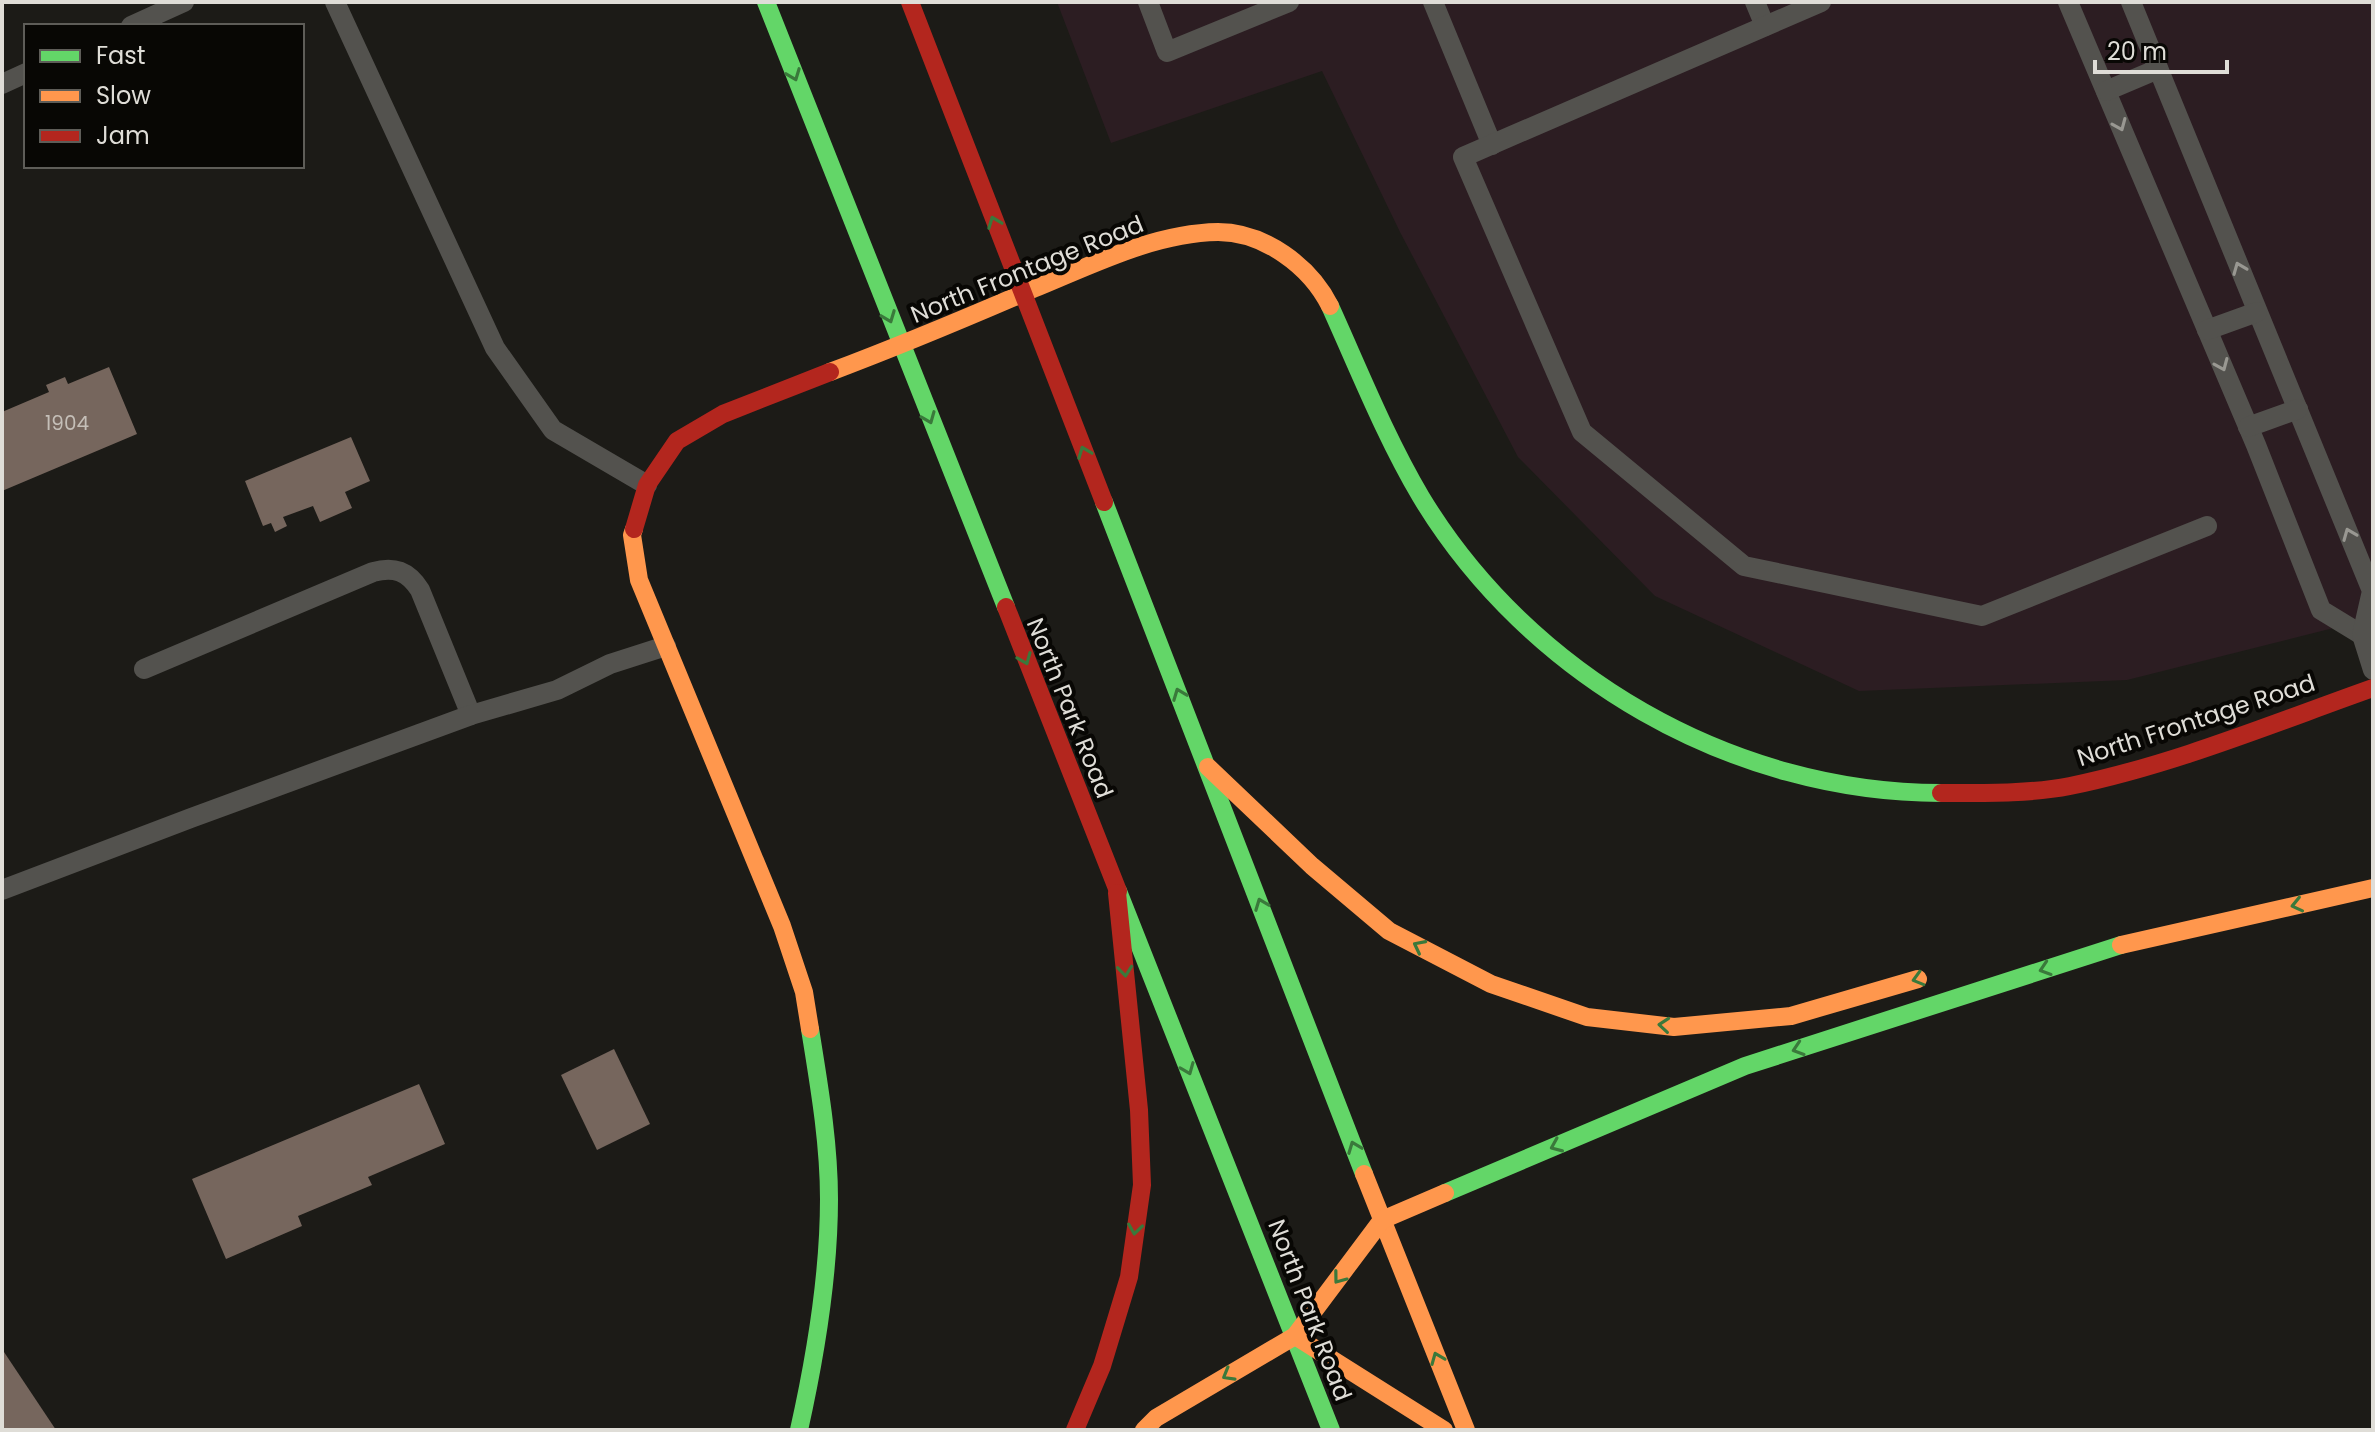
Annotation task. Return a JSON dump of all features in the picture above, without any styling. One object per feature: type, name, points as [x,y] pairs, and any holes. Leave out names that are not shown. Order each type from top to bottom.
[{"type":"main road","name":"North Park Road","points":[[766,2],[1331,1430]]},
{"type":"main road","points":[[910,2],[1466,1430]]},
{"type":"main road","name":"North Frontage Road","points":[[799,1430],[825,1288],[829,1198],[822,1100],[804,992],[782,926],[639,580],[632,535],[647,485],[677,441],[723,414],[900,345],[1116,255],[1177,236],[1221,232],[1261,240],[1299,265],[1328,301],[1391,444],[1410,478],[1462,555],[1508,611],[1576,668],[1644,714],[1702,742],[1774,768],[1836,784],[1902,793],[1985,793],[2068,786],[2166,760],[2373,688]]},
{"type":"main road","points":[[1208,767],[1312,866],[1389,931],[1491,984],[1587,1017],[1674,1027],[1791,1016],[1940,973]]},
{"type":"main road","points":[[1144,1430],[1156,1418],[1295,1336],[1382,1220],[1745,1066],[2119,945],[2373,888]]},
{"type":"main road","points":[[1075,1430],[1102,1366],[1129,1277],[1142,1185],[1139,1110],[1117,893]]},
{"type":"main road","points":[[1295,1336],[1444,1430]]},
{"type":"lane","points":[[135,24],[184,2]]},
{"type":"lane","points":[[335,2],[495,348],[553,430],[647,485]]},
{"type":"lane","points":[[1148,2],[1167,52],[1289,2]]},
{"type":"lane","points":[[1433,2],[1492,145]]},
{"type":"lane","points":[[1755,2],[1765,26]]},
{"type":"lane","points":[[1821,2],[1463,157],[1582,432],[1744,566],[1982,616],[2207,526]]},
{"type":"lane","points":[[2068,2],[2248,427],[2321,610],[2362,635]]},
{"type":"lane","points":[[2131,2],[2372,591],[2362,635],[2373,670]]},
{"type":"lane","points":[[2106,91],[2158,69]]},
{"type":"lane","points":[[2,84],[24,74]]},
{"type":"lane","points":[[2207,330],[2257,312]]},
{"type":"lane","points":[[2248,427],[2298,409]]},
{"type":"lane","points":[[144,669],[386,568],[400,570],[413,578],[420,590],[471,715]]},
{"type":"lane","points":[[2,890],[471,715],[557,690],[610,664],[666,646]]},
{"type":"shaded area","points":[[1057,2],[2373,2],[2373,618],[2127,680],[1859,691],[1655,596],[1518,457],[1400,232],[1322,71],[1111,143]]},
{"type":"building","points":[[109,367],[137,434],[2,491],[2,412],[49,392],[46,385],[65,377],[68,384]]},
{"type":"building","points":[[351,437],[370,481],[345,492],[352,508],[320,522],[313,506],[283,517],[287,526],[275,532],[271,523],[263,526],[245,481]]},
{"type":"building","points":[[614,1049],[650,1124],[597,1150],[561,1075]]},
{"type":"building","points":[[419,1084],[445,1144],[368,1177],[372,1185],[298,1216],[302,1226],[226,1259],[192,1179]]},
{"type":"building","points":[[2,1349],[56,1430],[2,1430]]},
{"type":"traffic: fast","points":[[766,2],[1006,607]]},
{"type":"traffic: fast","points":[[1330,306],[1384,427],[1421,497],[1466,561],[1519,619],[1578,669],[1644,712],[1714,747],[1787,772],[1863,788],[1941,793]]},
{"type":"traffic: fast","points":[[1104,502],[1364,1174]]},
{"type":"traffic: fast","points":[[1118,891],[1331,1430]]},
{"type":"traffic: fast","points":[[1445,1193],[1745,1066],[2121,945]]},
{"type":"traffic: fast","points":[[799,1430],[820,1315],[828,1228],[829,1178],[810,1029]]},
{"type":"traffic: slow","points":[[830,372],[1124,252],[1194,234],[1235,234],[1268,245],[1298,265],[1330,306]]},
{"type":"traffic: slow","points":[[634,529],[632,535],[639,580],[782,926],[804,992],[810,1029]]},
{"type":"traffic: slow","points":[[1208,767],[1312,866],[1389,931],[1491,984],[1587,1017],[1674,1027],[1791,1016],[1918,979]]},
{"type":"traffic: slow","points":[[2121,945],[2373,888]]},
{"type":"traffic: slow","points":[[1364,1174],[1466,1430]]},
{"type":"traffic: slow","points":[[1144,1430],[1156,1418],[1295,1336],[1382,1220],[1445,1193]]},
{"type":"traffic: slow","points":[[1295,1336],[1444,1430]]},
{"type":"traffic: jam","points":[[910,2],[1104,502]]},
{"type":"traffic: jam","points":[[634,529],[647,485],[677,441],[723,414],[830,372]]},
{"type":"traffic: jam","points":[[1006,607],[1118,891]]},
{"type":"traffic: jam","points":[[1941,793],[2038,790],[2109,777],[2223,742],[2373,688]]},
{"type":"traffic: jam","points":[[1075,1430],[1102,1366],[1129,1277],[1142,1185],[1139,1110],[1117,893]]}]
